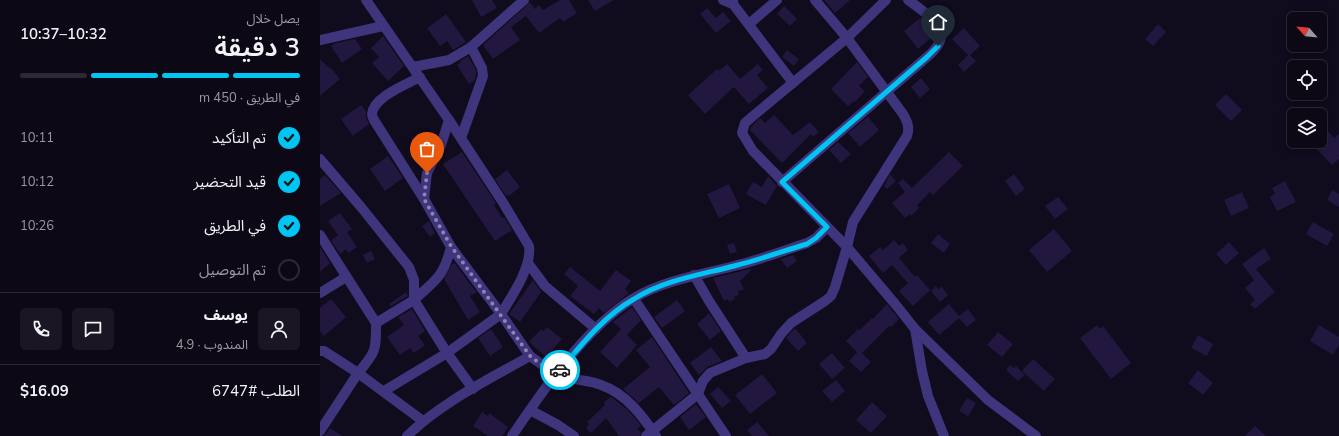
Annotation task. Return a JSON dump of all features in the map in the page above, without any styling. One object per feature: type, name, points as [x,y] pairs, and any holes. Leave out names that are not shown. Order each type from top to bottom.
[{"type":"street","points":[[366,0],[461,138],[502,201],[529,246],[530,252],[528,263],[501,314],[448,353],[384,391]]},
{"type":"street","points":[[413,68],[449,60],[471,47],[524,0]]},
{"type":"street","points":[[723,0],[733,2],[793,83]]},
{"type":"street","points":[[749,24],[777,0]]},
{"type":"street","points":[[420,77],[380,99],[374,106],[372,114],[374,120],[424,199],[451,246],[530,356],[542,365],[557,373],[572,379],[602,385],[621,395],[635,409],[652,434],[698,394],[703,381],[710,373],[746,358],[765,354],[791,323],[825,302],[831,296],[848,248],[851,228],[856,217],[908,132],[907,122],[848,38],[815,0]]},
{"type":"street","points":[[886,0],[848,38],[753,116],[745,124],[742,130],[744,138],[753,151],[782,182],[848,248],[915,329],[988,400],[1036,436]]},
{"type":"street","points":[[782,182],[934,51],[942,37],[941,32],[936,24],[908,0]]},
{"type":"street","points":[[320,40],[383,26]]},
{"type":"street","points":[[461,138],[483,76],[482,68],[471,47]]},
{"type":"street","points":[[424,199],[427,173],[441,145],[449,120]]},
{"type":"street","points":[[320,159],[409,267],[414,280],[414,300],[473,389]]},
{"type":"street","points":[[512,436],[557,373],[596,329],[634,298],[659,287],[694,275],[734,266],[807,244],[816,238],[827,227]]},
{"type":"street","points":[[320,235],[376,323],[375,350],[320,431]]},
{"type":"street","points":[[376,323],[414,300],[434,283],[442,273],[447,263],[451,246]]},
{"type":"street","points":[[528,263],[545,286],[596,329]]},
{"type":"street","points":[[694,275],[746,358]]},
{"type":"street","points":[[320,293],[346,277]]},
{"type":"street","points":[[634,298],[726,436]]},
{"type":"street","points":[[915,329],[928,396],[944,436]]},
{"type":"street","points":[[320,350],[324,351],[358,373],[423,421]]},
{"type":"street","points":[[407,436],[423,421],[473,389],[530,356]]},
{"type":"street","points":[[530,410],[558,425],[574,436]]},
{"type":"building","points":[[472,0],[492,0],[497,8],[481,17]]},
{"type":"building","points":[[560,0],[569,0],[577,13],[563,22],[560,18],[539,33],[526,16],[511,27],[520,40],[493,59],[483,45],[530,2],[535,9],[539,5],[543,10]]},
{"type":"building","points":[[588,0],[614,0],[595,11]]},
{"type":"building","points":[[824,0],[850,0],[835,13]]},
{"type":"building","points":[[784,6],[797,19],[790,26],[777,14]]},
{"type":"building","points":[[707,8],[716,18],[723,12],[731,21],[716,33],[700,14]]},
{"type":"building","points":[[446,14],[466,42],[453,50],[447,41],[440,46],[427,28]]},
{"type":"building","points":[[920,18],[929,28],[927,30],[932,37],[918,49],[904,31]]},
{"type":"building","points":[[1158,24],[1166,32],[1153,46],[1145,39]]},
{"type":"building","points":[[964,28],[980,46],[970,55],[976,61],[964,72],[958,65],[968,55],[952,39]]},
{"type":"building","points":[[383,36],[404,66],[388,81],[372,63],[379,57],[371,48]]},
{"type":"building","points":[[355,39],[362,49],[342,63],[331,46],[336,43]]},
{"type":"building","points":[[787,50],[799,59],[794,66],[782,57]]},
{"type":"building","points":[[468,56],[476,70],[475,80],[469,84],[457,65]]},
{"type":"building","points":[[320,59],[329,68],[330,67],[340,79],[320,96]]},
{"type":"building","points":[[857,62],[868,77],[859,86],[865,91],[855,102],[854,101],[848,106],[831,89]]},
{"type":"building","points":[[727,64],[740,79],[758,64],[763,70],[757,75],[768,88],[749,104],[734,87],[705,114],[688,95],[717,69],[719,71]]},
{"type":"building","points":[[921,78],[930,89],[920,98],[911,87]]},
{"type":"building","points":[[1226,94],[1242,110],[1231,121],[1215,105]]},
{"type":"building","points":[[361,105],[366,111],[366,117],[369,124],[353,136],[341,119]]},
{"type":"building","points":[[774,115],[793,135],[810,122],[819,132],[813,137],[811,134],[782,163],[750,130],[760,118],[765,123]]},
{"type":"building","points":[[868,117],[879,130],[860,147],[848,133]]},
{"type":"building","points":[[1327,130],[1334,138],[1339,134],[1339,159],[1332,165],[1316,148],[1327,148]]},
{"type":"building","points":[[838,142],[851,154],[841,163],[829,150]]},
{"type":"building","points":[[462,152],[496,203],[494,205],[502,218],[504,217],[512,230],[495,241],[443,164]]},
{"type":"building","points":[[949,152],[963,166],[933,195],[930,192],[917,205],[919,208],[911,216],[910,214],[905,218],[892,203],[905,192],[898,183],[903,179],[912,188]]},
{"type":"building","points":[[388,156],[403,178],[385,191],[370,169]]},
{"type":"building","points":[[507,170],[520,187],[509,196],[506,196],[495,179]]},
{"type":"building","points":[[890,174],[896,181],[887,189],[884,186]]},
{"type":"building","points":[[1014,174],[1025,189],[1016,196],[1005,181]]},
{"type":"building","points":[[325,175],[341,193],[320,206],[320,179]]},
{"type":"building","points":[[768,176],[777,186],[766,205],[746,194],[753,182],[762,187]]},
{"type":"building","points":[[1285,181],[1296,202],[1277,211],[1270,197],[1275,194],[1272,188]]},
{"type":"building","points":[[729,184],[740,208],[719,218],[707,194]]},
{"type":"building","points":[[1332,190],[1339,194],[1339,207],[1327,200]]},
{"type":"building","points":[[1242,192],[1249,208],[1231,216],[1224,200]]},
{"type":"building","points":[[1058,197],[1068,209],[1055,219],[1045,206]]},
{"type":"building","points":[[340,213],[352,229],[347,232],[357,247],[348,253],[346,249],[340,254],[331,241],[338,235],[328,221]]},
{"type":"building","points":[[429,221],[435,233],[430,237],[422,226]]},
{"type":"building","points":[[1313,222],[1334,234],[1327,246],[1306,234]]},
{"type":"building","points":[[1054,229],[1072,251],[1047,272],[1029,250]]},
{"type":"building","points":[[938,234],[950,244],[944,253],[931,243]]},
{"type":"building","points":[[894,240],[899,246],[903,243],[908,250],[899,258],[915,277],[917,275],[930,290],[913,306],[899,291],[908,283],[892,265],[883,273],[869,256],[880,247],[883,250]]},
{"type":"building","points":[[1229,242],[1239,253],[1226,265],[1216,254]]},
{"type":"building","points":[[734,243],[737,252],[730,254],[727,245]]},
{"type":"building","points":[[320,247],[330,263],[320,272]]},
{"type":"building","points":[[1264,248],[1271,259],[1256,269],[1275,292],[1255,309],[1250,304],[1255,300],[1245,288],[1254,280],[1242,264]]},
{"type":"building","points":[[371,251],[375,259],[367,263],[363,255]]},
{"type":"building","points":[[793,255],[797,261],[787,268],[781,259]]},
{"type":"building","points":[[455,263],[477,292],[470,296],[480,312],[468,320],[444,279],[452,264]]},
{"type":"building","points":[[570,267],[600,291],[616,270],[631,281],[625,289],[629,293],[604,313],[599,308],[594,314],[570,296],[578,286],[564,274]]},
{"type":"building","points":[[751,270],[740,281],[744,289],[738,292],[739,295],[734,297],[735,299],[729,302],[728,299],[724,301],[713,278]]},
{"type":"building","points":[[533,280],[541,292],[520,322],[509,314]]},
{"type":"building","points":[[936,286],[938,289],[942,287],[948,295],[940,302],[931,291]]},
{"type":"building","points":[[406,292],[408,296],[391,306],[389,304]]},
{"type":"building","points":[[331,299],[346,317],[324,336],[320,331],[320,308]]},
{"type":"building","points":[[677,300],[685,311],[662,328],[654,317]]},
{"type":"building","points":[[887,304],[899,319],[891,327],[889,326],[862,353],[871,362],[861,372],[849,361],[857,352],[846,341],[858,329],[860,330],[872,318],[873,319]]},
{"type":"building","points":[[949,304],[959,316],[968,309],[976,320],[967,327],[959,318],[939,335],[928,322]]},
{"type":"building","points":[[632,307],[641,320],[627,335],[637,345],[617,368],[600,352],[621,329],[613,322]]},
{"type":"building","points":[[412,309],[425,331],[418,336],[425,345],[414,353],[410,348],[400,355],[387,337],[404,325],[398,317]]},
{"type":"building","points":[[709,313],[721,331],[710,340],[697,324]]},
{"type":"building","points":[[1097,325],[1100,329],[1103,326],[1131,363],[1111,379],[1080,338]]},
{"type":"building","points":[[1319,325],[1339,337],[1339,345],[1333,355],[1310,341]]},
{"type":"building","points":[[547,327],[562,339],[546,357],[529,342],[541,329],[543,331]]},
{"type":"building","points":[[795,328],[807,343],[798,351],[786,338]]},
{"type":"building","points":[[491,329],[503,347],[490,356],[478,338]]},
{"type":"building","points":[[998,332],[1013,344],[1002,357],[987,345]]},
{"type":"building","points":[[1198,335],[1213,344],[1207,356],[1191,348]]},
{"type":"building","points":[[652,337],[689,393],[674,405],[659,387],[639,403],[623,389],[650,367],[636,350]]},
{"type":"building","points":[[711,347],[722,361],[707,367],[699,375],[690,363]]},
{"type":"building","points":[[832,353],[845,368],[832,379],[819,364]]},
{"type":"building","points":[[1033,359],[1055,379],[1044,391],[1022,371]]},
{"type":"building","points":[[1010,365],[1014,368],[1016,366],[1025,375],[1018,381],[1006,370]]},
{"type":"building","points":[[1198,370],[1213,383],[1203,395],[1188,383]]},
{"type":"building","points":[[762,374],[777,393],[750,414],[735,395]]},
{"type":"building","points":[[836,380],[845,391],[832,402],[822,391]]},
{"type":"building","points":[[718,387],[731,401],[722,408],[710,394]]},
{"type":"building","points":[[611,397],[628,410],[640,424],[641,426],[637,429],[641,432],[640,436],[619,436],[606,418],[591,433],[586,428],[589,424],[587,422],[605,405],[604,402]]},
{"type":"building","points":[[967,398],[976,403],[968,416],[959,411]]},
{"type":"building","points":[[872,402],[887,416],[871,433],[856,420]]},
{"type":"building","points":[[696,404],[706,417],[689,430],[680,417]]},
{"type":"building","points":[[482,412],[488,416],[489,413],[508,427],[502,436],[488,436],[473,426]]},
{"type":"building","points":[[757,422],[769,436],[752,436],[747,430]]},
{"type":"building","points":[[1255,426],[1266,436],[1245,436]]},
{"type":"building","points":[[330,428],[342,436],[324,436]]},
{"type":"way so far","points":[[427,173],[424,186],[424,199],[451,246],[530,356],[542,365],[557,373],[560,370]]},
{"type":"route","points":[[560,370],[596,329],[634,298],[659,287],[694,275],[734,266],[807,244],[816,238],[827,227],[782,182],[938,46]]}]
